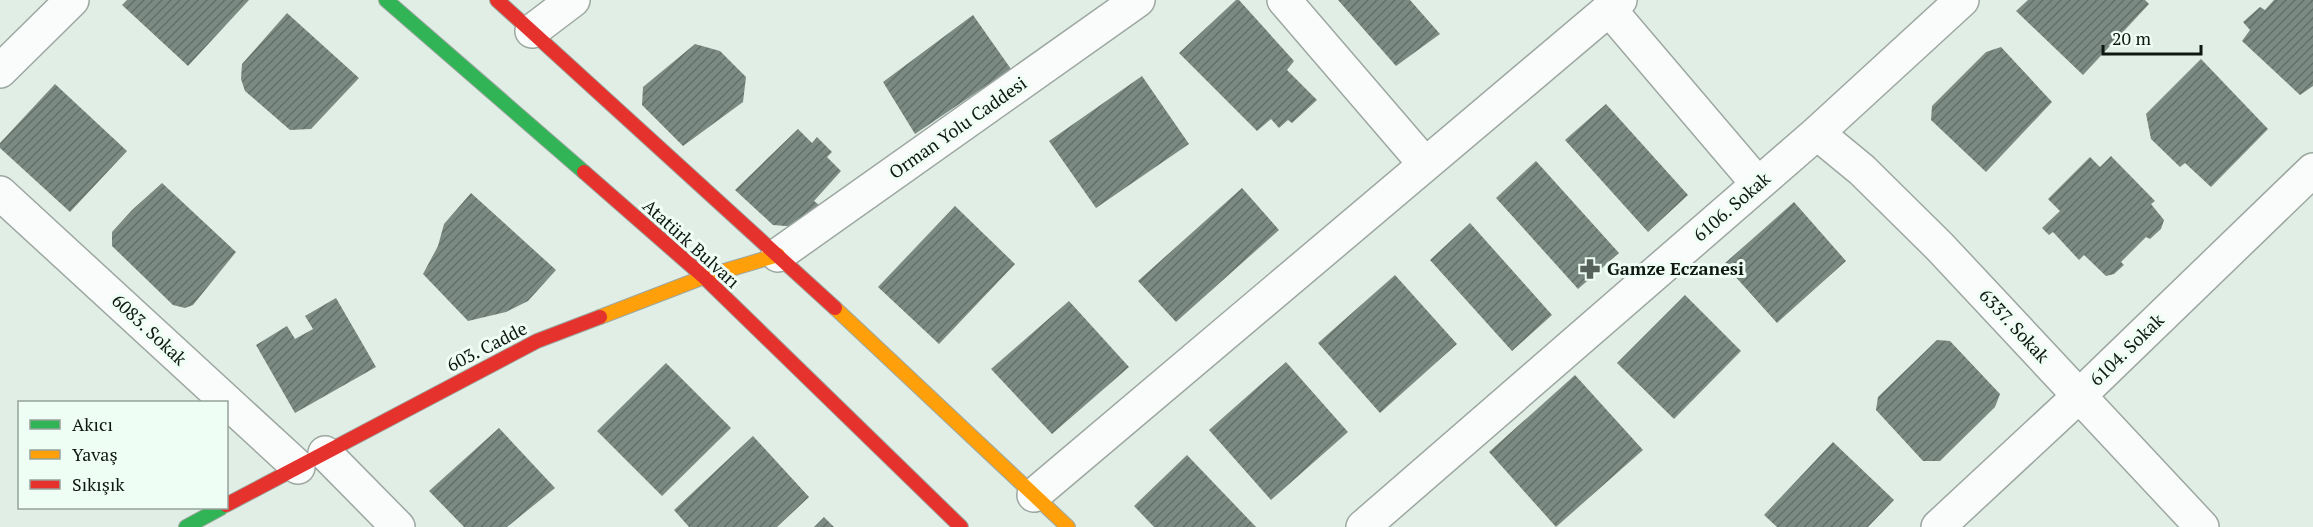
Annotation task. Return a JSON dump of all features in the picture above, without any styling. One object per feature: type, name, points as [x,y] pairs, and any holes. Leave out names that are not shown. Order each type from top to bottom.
[{"type":"main road","name":"Atatürk Bulvarı","points":[[386,0],[704,277],[961,527]]},
{"type":"main road","points":[[497,0],[778,255],[1068,527]]},
{"type":"main road","name":"603. Cadde","points":[[228,506],[537,341],[704,277],[778,255]]},
{"type":"main road","name":"603. Cadde","points":[[209,517],[223,509]]},
{"type":"street","points":[[0,71],[72,0]]},
{"type":"street","points":[[531,31],[573,0]]},
{"type":"street","name":"Orman Yolu Caddesi","points":[[778,255],[1138,0]]},
{"type":"street","points":[[1284,0],[1425,164]]},
{"type":"street","name":"6106. Sokak","points":[[1363,527],[1817,133],[1962,0]]},
{"type":"street","points":[[1034,495],[1614,5],[1758,184]]},
{"type":"street","name":"6337. Sokak","points":[[1817,133],[1862,170],[1940,247],[2202,527]]},
{"type":"street","name":"6104. Sokak","points":[[1938,527],[2079,396],[2313,171]]},
{"type":"street","name":"6083. Sokak","points":[[0,193],[312,460],[398,527]]},
{"type":"building","points":[[127,0],[249,0],[188,66],[122,5]]},
{"type":"building","points":[[1236,0],[1239,0],[1294,61],[1287,70],[1317,100],[1292,123],[1288,120],[1279,128],[1271,119],[1257,131],[1179,53]]},
{"type":"building","points":[[1338,0],[1410,0],[1440,34],[1396,66]]},
{"type":"building","points":[[2028,0],[2145,0],[2149,4],[2083,75],[2016,11]]},
{"type":"building","points":[[2274,0],[2313,0],[2313,86],[2300,95],[2242,41],[2250,30],[2243,22],[2260,7],[2265,10]]},
{"type":"building","points":[[287,13],[359,78],[311,129],[290,130],[245,91],[241,79],[242,64]]},
{"type":"building","points":[[973,15],[1011,69],[915,134],[883,82]]},
{"type":"building","points":[[695,44],[720,51],[746,77],[743,102],[683,146],[642,105],[643,87]]},
{"type":"building","points":[[2001,47],[2052,102],[1986,172],[1931,120],[1932,106],[1986,52]]},
{"type":"building","points":[[2201,59],[2268,129],[2211,187],[2185,163],[2180,167],[2151,139],[2146,114]]},
{"type":"building","points":[[1142,76],[1189,144],[1096,208],[1049,141]]},
{"type":"building","points":[[55,84],[127,151],[70,212],[0,148],[0,143]]},
{"type":"building","points":[[1606,104],[1688,195],[1648,232],[1565,140]]},
{"type":"building","points":[[798,129],[812,143],[817,137],[832,152],[827,157],[841,171],[814,201],[819,205],[798,227],[773,225],[735,190]]},
{"type":"building","points":[[2111,156],[2155,201],[2151,204],[2164,220],[2161,229],[2150,239],[2146,237],[2121,262],[2124,265],[2114,274],[2106,276],[2084,255],[2079,260],[2053,232],[2049,235],[2042,228],[2060,211],[2048,199],[2090,157],[2100,167]]},
{"type":"building","points":[[1536,161],[1619,253],[1578,289],[1496,198]]},
{"type":"building","points":[[162,183],[236,252],[193,305],[185,308],[173,305],[112,246],[112,232]]},
{"type":"building","points":[[1242,188],[1279,230],[1176,322],[1138,281]]},
{"type":"building","points":[[471,193],[556,270],[528,301],[506,312],[468,321],[423,274],[438,246],[444,224]]},
{"type":"building","points":[[1794,202],[1846,261],[1777,323],[1724,264]]},
{"type":"building","points":[[955,206],[1015,264],[939,344],[878,287]]},
{"type":"building","points":[[1470,223],[1552,315],[1512,351],[1430,260]]},
{"type":"building","points":[[1395,275],[1457,344],[1380,413],[1318,343]]},
{"type":"building","points":[[1685,295],[1741,351],[1674,419],[1617,363]]},
{"type":"building","points":[[336,298],[376,367],[295,413],[256,345],[287,326],[295,339],[313,329],[305,316]]},
{"type":"building","points":[[1069,301],[1129,367],[1052,434],[991,369]]},
{"type":"building","points":[[1937,340],[1950,341],[2000,394],[1995,407],[1940,461],[1923,461],[1876,410],[1878,397]]},
{"type":"building","points":[[1286,362],[1348,432],[1271,500],[1209,430]]},
{"type":"building","points":[[666,363],[731,428],[662,496],[597,431]]},
{"type":"building","points":[[1575,375],[1643,450],[1556,527],[1489,452]]},
{"type":"building","points":[[499,428],[555,488],[507,527],[464,527],[429,491]]},
{"type":"building","points":[[753,436],[809,497],[777,527],[689,527],[674,510]]},
{"type":"building","points":[[1833,442],[1894,500],[1868,527],[1777,527],[1764,515]]},
{"type":"building","points":[[1187,455],[1256,527],[1154,527],[1134,506]]},
{"type":"building","points":[[824,517],[834,527],[814,527]]},
{"type":"traffic: fast","points":[[386,0],[584,172]]},
{"type":"traffic: fast","points":[[186,527],[219,509]]},
{"type":"traffic: slow","points":[[600,317],[704,277],[778,255]]},
{"type":"traffic: slow","points":[[835,308],[1068,527]]},
{"type":"traffic: jam","points":[[497,0],[835,308]]},
{"type":"traffic: jam","points":[[584,172],[704,277],[961,527]]},
{"type":"traffic: jam","points":[[228,504],[537,341],[600,317]]},
{"type":"place","name":"Gamze Eczanesi","points":[[1590,269]]}]
